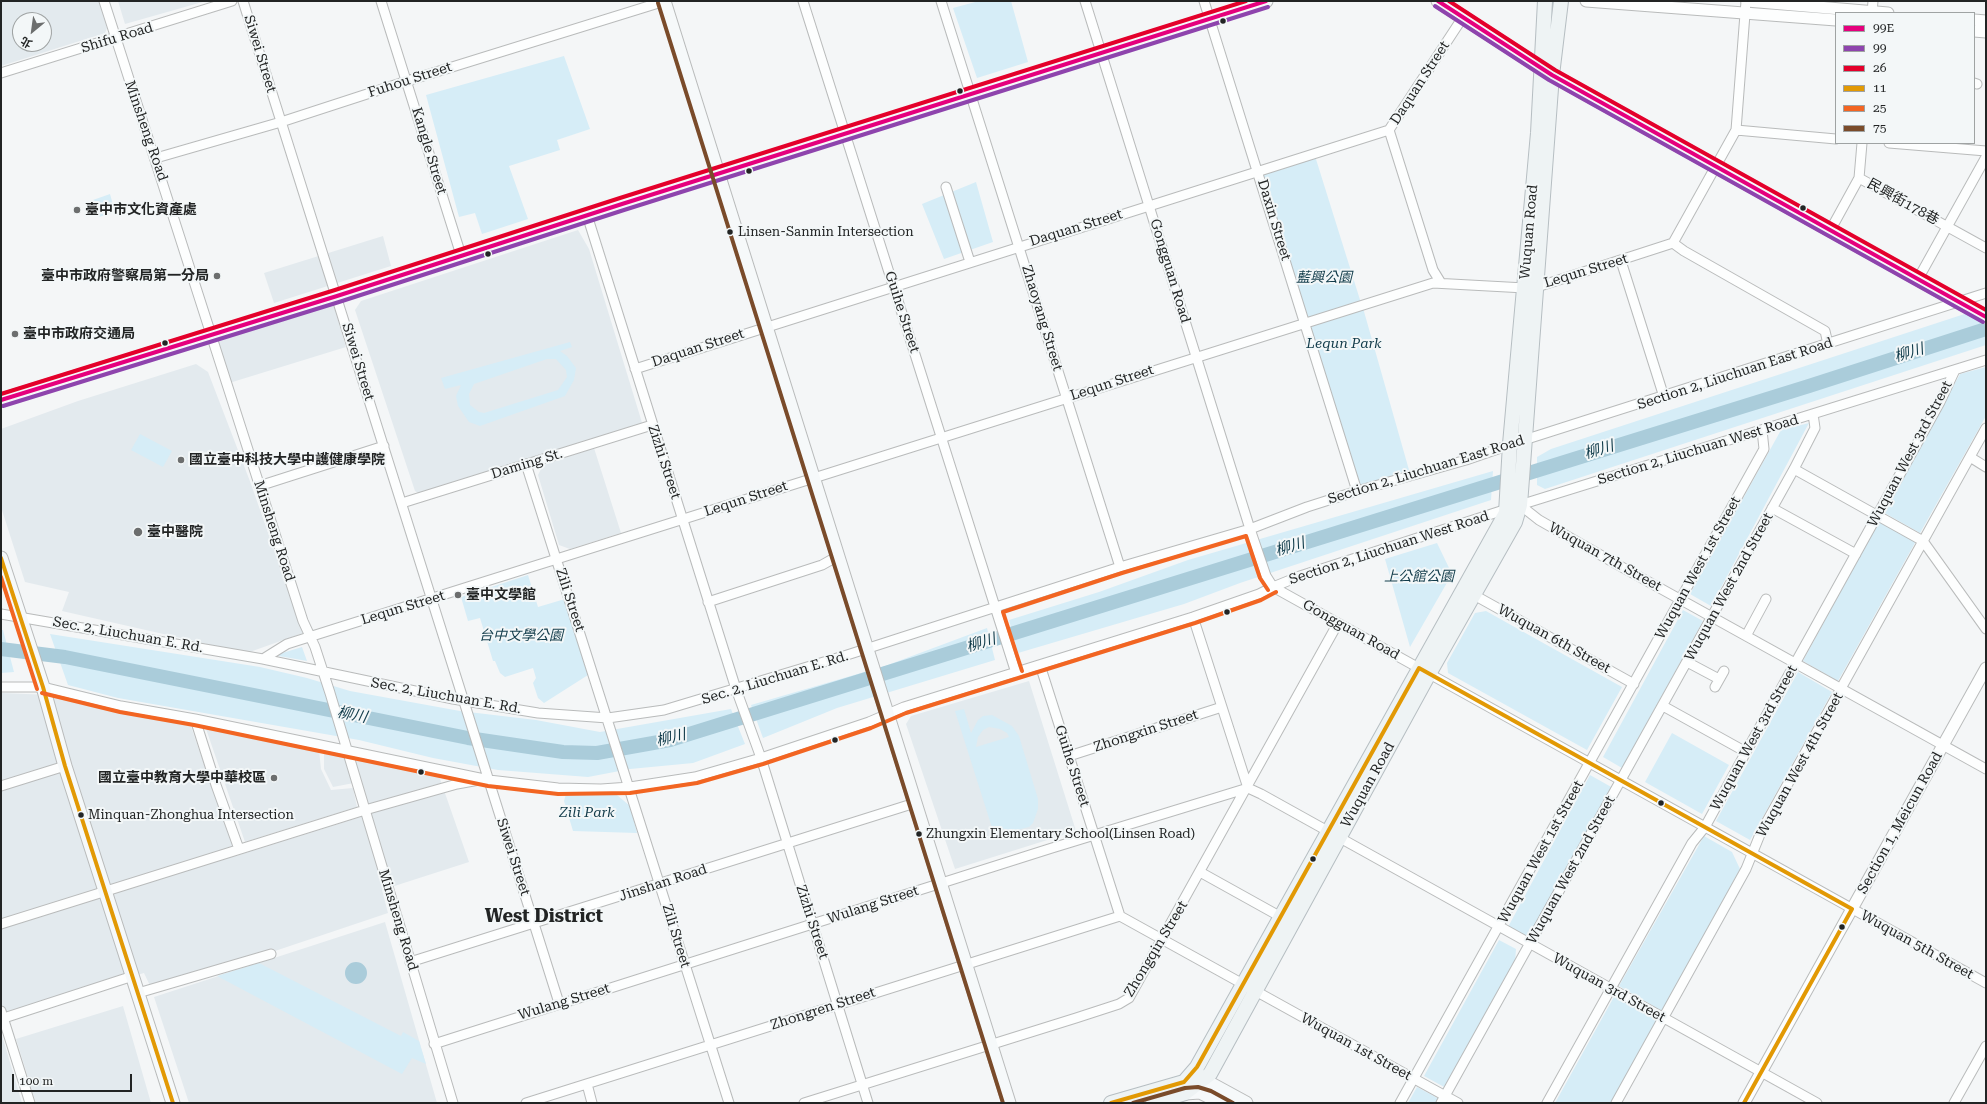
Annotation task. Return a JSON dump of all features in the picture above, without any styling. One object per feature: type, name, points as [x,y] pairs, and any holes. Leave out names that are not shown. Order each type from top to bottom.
[{"type":"main road","points":[[664,1],[719,173],[812,478],[838,556],[1009,1103]]},
{"type":"main road","points":[[1,400],[337,296],[719,173],[1266,1]]},
{"type":"main road","points":[[1438,1],[1547,72],[1831,229],[1982,316]]},
{"type":"main road","name":"Wuquan Road","points":[[1184,1087],[1249,987],[1424,671],[1503,518],[1514,502],[1523,457],[1531,288],[1547,72],[1545,1]]},
{"type":"main road","name":"Wuquan Road","points":[[1547,72],[1561,1]]},
{"type":"main road","name":"Wuquan Road","points":[[1424,671],[1474,595],[1515,522],[1509,462],[1510,444],[1531,288]]},
{"type":"main road","points":[[1,558],[22,619],[65,766],[106,890],[173,1103]]},
{"type":"main road","name":"Wuquan Road","points":[[1207,1083],[1281,917],[1333,834]]},
{"type":"main road","points":[[1197,1067],[1222,1103]]},
{"type":"main road","points":[[1112,1103],[1207,1083],[1246,1103]]},
{"type":"main road","points":[[1153,1103],[1184,1087]]},
{"type":"street","name":"Minsheng Road","points":[[104,1],[114,39],[156,158],[259,486],[309,637],[315,647],[344,736],[434,1044],[453,1103]]},
{"type":"street","name":"Shifu Road","points":[[1,72],[114,39],[232,1]]},
{"type":"street","name":"Siwei Street","points":[[243,1],[559,1003]]},
{"type":"street","name":"Kangle Street","points":[[381,1],[461,255]]},
{"type":"street","name":"Fuhou Street","points":[[156,158],[281,122],[664,1]]},
{"type":"street","name":"Guihe Street","points":[[803,1],[1016,673]]},
{"type":"street","name":"Zhaoyang Street","points":[[941,1],[1120,567]]},
{"type":"street","name":"Gongguan Road","points":[[1085,1],[1266,576],[1273,587],[1424,671]]},
{"type":"street","name":"Daxin Street","points":[[1204,1],[1358,491]]},
{"type":"street","points":[[1586,1],[1873,9],[1884,12]]},
{"type":"street","points":[[1746,5],[1835,20]]},
{"type":"street","points":[[1746,5],[1736,130],[1673,243],[1684,251],[1825,331],[1828,344]]},
{"type":"street","name":"Daquan Street","points":[[635,369],[766,326],[1389,130],[1463,18]]},
{"type":"street","points":[[1975,20],[1986,21]]},
{"type":"street","points":[[1975,32],[1986,32]]},
{"type":"street","points":[[1389,130],[1433,270],[1441,283]]},
{"type":"street","points":[[1736,130],[1835,139]]},
{"type":"street","points":[[1831,229],[1859,178],[1862,144]]},
{"type":"street","points":[[1914,144],[1986,151]]},
{"type":"street","points":[[1918,279],[1986,157]]},
{"type":"street","name":"民興街178巷","points":[[1859,178],[1986,248]]},
{"type":"street","points":[[946,187],[970,262]]},
{"type":"street","name":"Zizhi Street","points":[[587,215],[708,602],[742,708],[761,758],[868,1103]]},
{"type":"street","name":"Lequn Street","points":[[263,659],[287,644],[1433,283],[1531,288],[1673,243]]},
{"type":"street","points":[[1621,260],[1664,396]]},
{"type":"street","name":"Section 2, Liuchuan East Road","points":[[866,649],[1120,567],[1250,529],[1307,507],[1466,460],[1510,444],[1986,293]]},
{"type":"street","name":"Section 2, Liuchuan West Road","points":[[1,686],[43,687],[121,706],[195,718],[489,780],[558,788],[630,787],[695,777],[761,758],[869,722],[904,707],[1193,617],[1259,594],[1273,587],[1514,502],[1762,430],[1986,360]]},
{"type":"street","name":"Wuquan West 3rd Street","points":[[1547,1103],[1692,844],[1705,827],[1940,402],[1955,370]]},
{"type":"street","name":"Wuquan West 2nd Street","points":[[1443,1100],[1794,469],[1815,428],[1813,414]]},
{"type":"street","name":"Daming St.","points":[[402,503],[652,425]]},
{"type":"street","name":"Wuquan West 4th Street","points":[[1616,1103],[1753,853],[1762,832],[1986,428]]},
{"type":"street","name":"Wuquan West 1st Street","points":[[1400,1103],[1764,449],[1762,430]]},
{"type":"street","points":[[259,486],[384,446]]},
{"type":"street","points":[[1970,457],[1986,466]]},
{"type":"street","name":"Zili Street","points":[[526,464],[630,787],[729,1103]]},
{"type":"street","points":[[1794,469],[1923,541],[1986,629]]},
{"type":"street","name":"Wuquan 7th Street","points":[[1514,502],[1539,520],[1986,769]]},
{"type":"street","points":[[1772,508],[1856,554]]},
{"type":"street","points":[[708,602],[822,565],[838,556]]},
{"type":"street","name":"Wuquan 6th Street","points":[[1474,595],[1634,684]]},
{"type":"street","points":[[1746,636],[1766,599]]},
{"type":"street","name":"Sec. 2, Liuchuan E. Rd.","points":[[1,614],[22,619],[49,622],[263,659],[323,673],[465,701],[538,713],[608,718],[664,710],[866,649]]},
{"type":"street","points":[[1193,617],[1248,788],[1333,834]]},
{"type":"street","name":"Zhongqin Street","points":[[804,1103],[1124,1002],[1134,990],[1163,939],[1248,788],[1338,623]]},
{"type":"street","points":[[1687,662],[1717,683],[1724,671]]},
{"type":"street","name":"Guihe Street","points":[[1040,665],[1120,916]]},
{"type":"street","name":"Section 1, Meicun Road","points":[[1744,1103],[1986,668]]},
{"type":"street","name":"Wuquan 5th Street","points":[[1424,671],[1986,983]]},
{"type":"street","points":[[1662,706],[1746,752]]},
{"type":"street","name":"Zhongxin Street","points":[[1069,756],[1222,707]]},
{"type":"street","points":[[195,718],[216,785],[239,849]]},
{"type":"street","points":[[1,786],[65,766]]},
{"type":"street","points":[[1,924],[365,810],[462,783],[489,780]]},
{"type":"street","name":"Wulang Street","points":[[434,1044],[559,1003],[1248,788]]},
{"type":"street","name":"Jinshan Road","points":[[410,962],[915,803]]},
{"type":"street","name":"Wuquan 3rd Street","points":[[1333,834],[1817,1103]]},
{"type":"street","points":[[1200,872],[1281,917]]},
{"type":"street","points":[[1120,916],[1249,987]]},
{"type":"street","name":"Zhongren Street","points":[[526,1103],[1120,916]]},
{"type":"street","points":[[138,993],[271,954]]},
{"type":"street","points":[[30,1103],[2,1016],[133,976]]},
{"type":"street","name":"Wuquan 1st Street","points":[[1249,987],[1414,1079],[1443,1100],[1458,1103]]},
{"type":"street","points":[[1954,1103],[1986,1046]]},
{"type":"street","points":[[586,1084],[592,1103]]},
{"type":"shaded area","points":[[1,1],[99,1],[107,28],[105,33],[52,50],[52,12],[12,12],[12,52],[45,52],[1,66]]},
{"type":"shaded area","points":[[118,1],[206,1],[125,24]]},
{"type":"shaded area","points":[[578,230],[589,249],[643,426],[422,496],[415,491],[355,310],[361,301]]},
{"type":"shaded area","points":[[383,236],[391,266],[274,303],[264,273]]},
{"type":"shaded area","points":[[333,304],[346,347],[226,384],[216,340]]},
{"type":"shaded area","name":"臺中醫院","points":[[196,364],[208,372],[251,484],[303,633],[247,653],[62,611],[69,592],[25,582],[1,507],[1,429],[78,401]]},
{"type":"shaded area","points":[[594,448],[621,533],[570,549],[559,545],[538,475],[543,465]]},
{"type":"shaded area","points":[[1029,681],[1076,831],[955,869],[906,724],[911,716]]},
{"type":"shaded area","points":[[1,693],[51,695],[189,721],[236,856],[370,814],[359,782],[333,787],[324,769],[324,752],[439,776],[469,862],[382,890],[388,913],[153,992],[144,973],[1,1013]]},
{"type":"shaded area","name":"國立臺中教育大學中華校區","points":[[204,723],[319,750],[321,769],[331,790],[353,788],[357,807],[245,842]]},
{"type":"shaded area","points":[[385,922],[437,1103],[189,1103],[154,997]]},
{"type":"shaded area","points":[[356,962],[364,965],[367,973],[364,981],[356,984],[348,981],[345,973],[348,965]]},
{"type":"shaded area","points":[[123,1006],[151,1103],[36,1103],[16,1039]]},
{"type":"shaded area","points":[[1,1032],[22,1103],[1,1103]]},
{"type":"green space","points":[[979,1],[1011,1],[1028,62],[977,78],[953,8]]},
{"type":"green space","points":[[564,56],[590,129],[557,140],[560,150],[509,166],[528,219],[482,234],[475,213],[459,217],[426,95]]},
{"type":"green space","name":"藍興公園","points":[[1315,156],[1361,303],[1307,320],[1262,173]]},
{"type":"green space","points":[[976,182],[993,242],[944,259],[922,204]]},
{"type":"green space","points":[[110,194],[115,212],[99,217],[93,200]]},
{"type":"green space","points":[[1986,307],[1986,345],[1545,489],[1537,485],[1537,457],[1551,449]]},
{"type":"green space","name":"Lequn Park","points":[[1363,308],[1409,470],[1358,486],[1308,325]]},
{"type":"green space","points":[[570,342],[572,347],[560,351],[567,356],[576,368],[574,380],[565,396],[480,426],[469,422],[458,406],[456,396],[461,385],[445,389],[441,378]],"holes":[[[547,359],[556,359],[566,370],[567,377],[558,390],[484,413],[479,412],[470,405],[469,394],[474,384]]]},
{"type":"green space","points":[[1986,367],[1986,416],[1920,533],[1883,512],[1960,374]]},
{"type":"green space","points":[[1809,423],[1711,606],[1690,594],[1781,430]]},
{"type":"green space","points":[[140,434],[172,451],[163,467],[131,450]]},
{"type":"green space","points":[[1493,471],[1491,500],[1240,583],[1184,604],[1018,653],[1009,620],[1099,592],[1188,560]]},
{"type":"green space","points":[[1879,520],[1916,541],[1838,681],[1803,661]]},
{"type":"green space","name":"上公館公園","points":[[1437,543],[1452,574],[1410,647],[1385,559]]},
{"type":"green space","name":"台中文學公園","points":[[528,575],[538,607],[565,599],[588,675],[544,703],[538,698],[533,683],[536,678],[533,668],[505,677],[500,673],[495,661],[493,661],[480,618],[468,621],[461,597]]},
{"type":"green space","points":[[1683,610],[1703,621],[1622,768],[1603,757]]},
{"type":"green space","points":[[1486,611],[1622,687],[1587,750],[1448,673],[1447,663],[1475,613]]},
{"type":"green space","points":[[987,628],[995,660],[837,708],[763,738],[751,705],[885,666]]},
{"type":"green space","points":[[1,630],[3,630],[14,672],[1,673]]},
{"type":"green space","points":[[50,634],[260,667],[307,678],[350,691],[460,711],[536,720],[600,732],[731,709],[745,744],[693,763],[630,769],[588,777],[498,770],[433,758],[359,740],[118,698],[68,685]]},
{"type":"green space","points":[[302,647],[307,661],[279,656],[279,654]]},
{"type":"green space","points":[[1798,672],[1832,692],[1750,840],[1716,821]]},
{"type":"green space","points":[[964,709],[971,733],[978,720],[983,716],[992,715],[1012,726],[1019,736],[1038,799],[1038,809],[1033,823],[1029,827],[1013,831],[1001,828],[1002,835],[995,837],[955,711]],"holes":[[[989,727],[1000,729],[1007,733],[1009,737],[976,747],[978,737],[983,730]]]},
{"type":"green space","points":[[1672,733],[1729,765],[1702,814],[1645,782]]},
{"type":"green space","points":[[1590,775],[1613,788],[1528,938],[1508,927]]},
{"type":"green space","name":"Zili Park","points":[[566,794],[617,795],[630,806],[637,833],[573,831],[564,801]]},
{"type":"green space","points":[[1704,836],[1732,852],[1740,869],[1662,1011],[1619,986]]},
{"type":"green space","points":[[1499,940],[1516,949],[1515,963],[1446,1088],[1424,1076]]},
{"type":"green space","points":[[259,963],[401,1036],[403,1032],[419,1041],[426,1064],[412,1058],[402,1074],[217,976]]},
{"type":"green space","points":[[1615,995],[1658,1018],[1611,1103],[1555,1103]]},
{"type":"green space","points":[[1417,1087],[1441,1100],[1440,1103],[1408,1103]]},
{"type":"waterway","name":"柳川","points":[[1,649],[65,657],[468,738],[563,752],[597,753],[670,740],[1809,386],[1986,329]]},
{"type":"transit line","name":"26","points":[[1,394],[335,290],[620,198],[1246,1]]},
{"type":"transit line","name":"99E","points":[[1,400],[337,296],[622,204],[1266,1]]},
{"type":"transit line","name":"99E","points":[[1438,1],[1552,75],[1986,317]]},
{"type":"transit line","name":"26","points":[[1449,1],[1555,70],[1986,310]]},
{"type":"transit line","name":"75","points":[[658,3],[1003,1103]]},
{"type":"transit line","name":"99","points":[[1435,6],[1549,80],[1983,322]]},
{"type":"transit line","name":"99","points":[[3,406],[339,302],[624,210],[1268,7]]},
{"type":"transit line","name":"25","points":[[1022,671],[1003,612],[1122,573],[1246,536],[1260,578],[1268,590]]},
{"type":"transit line","name":"11","points":[[1,558],[43,687],[65,766],[173,1103]]},
{"type":"transit line","name":"25","points":[[1,577],[37,689]]},
{"type":"transit line","name":"25","points":[[42,693],[120,712],[194,725],[488,786],[558,794],[630,793],[697,783],[763,764],[871,728],[906,713],[1195,623],[1261,600],[1276,592]]},
{"type":"transit line","name":"11","points":[[1111,1103],[1184,1082],[1197,1067],[1419,668],[1852,909]]},
{"type":"transit line","name":"11","points":[[1744,1103],[1852,909]]},
{"type":"transit line","name":"75","points":[[1133,1103],[1185,1088],[1198,1087],[1211,1091],[1233,1103]]},
{"type":"place","name":"臺中市文化資產處","points":[[77,210]]},
{"type":"place","name":"Linsen-Sanmin Intersection","points":[[730,232]]},
{"type":"place","name":"臺中市政府警察局第一分局","points":[[217,276]]},
{"type":"place","name":"臺中市政府交通局","points":[[15,334]]},
{"type":"place","name":"國立臺中科技大學中護健康學院","points":[[181,460]]},
{"type":"place","name":"臺中醫院","points":[[138,532]]},
{"type":"place","name":"臺中文學館","points":[[458,595]]},
{"type":"place","name":"國立臺中教育大學中華校區","points":[[274,778]]},
{"type":"place","name":"Minquan-Zhonghua Intersection","points":[[81,815]]},
{"type":"place","name":"Zhungxin Elementary School(Linsen Road)","points":[[919,834]]},
{"type":"district","name":"West District","points":[[544,917]]}]
